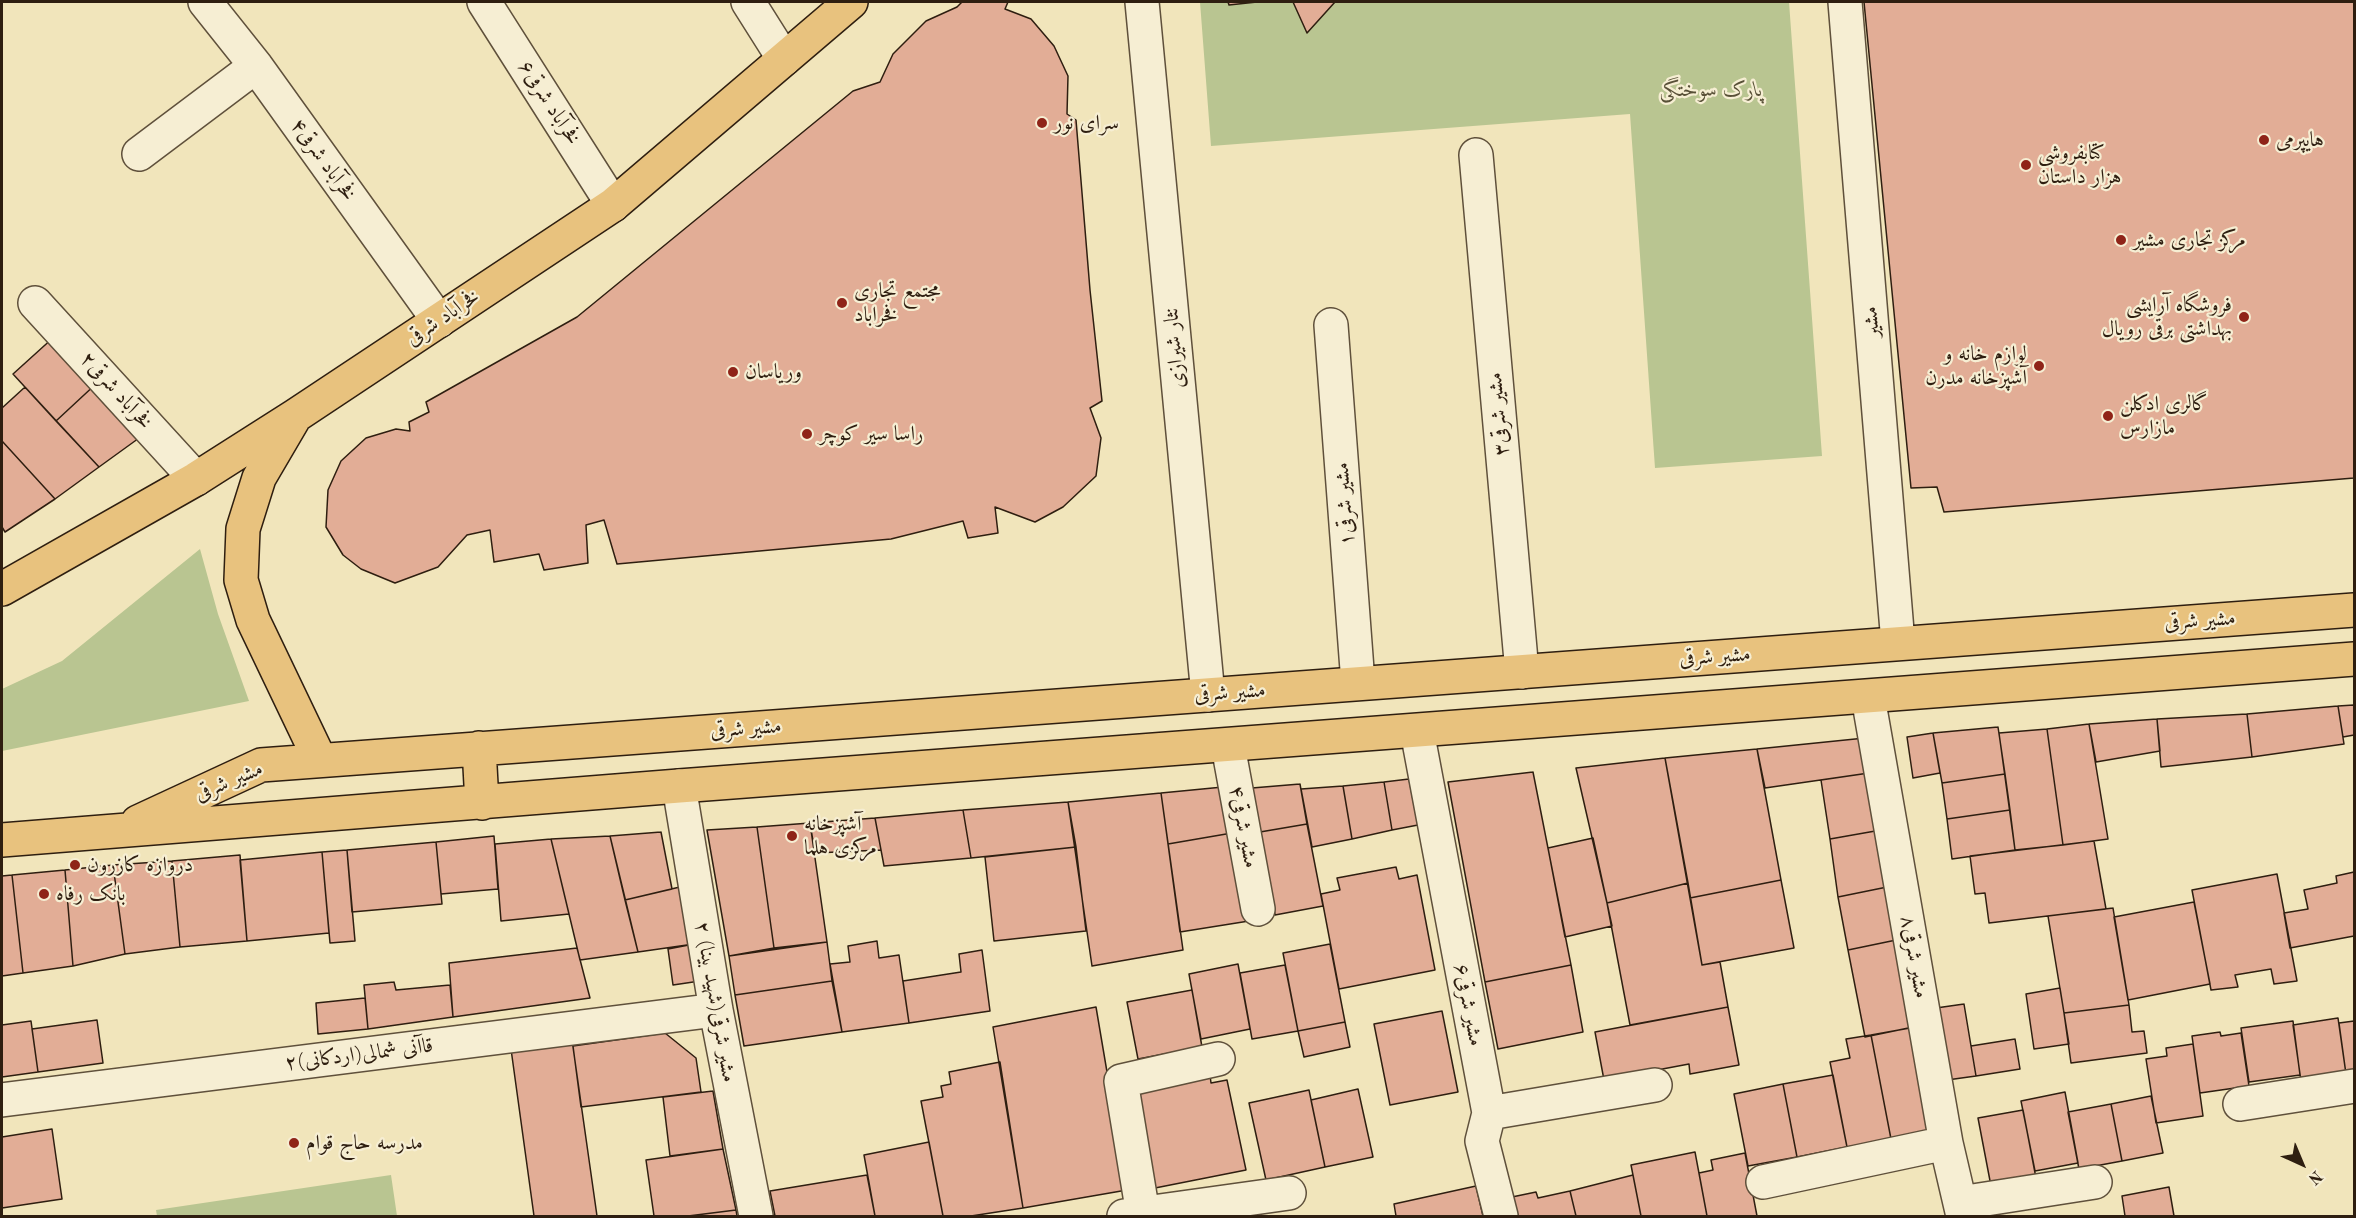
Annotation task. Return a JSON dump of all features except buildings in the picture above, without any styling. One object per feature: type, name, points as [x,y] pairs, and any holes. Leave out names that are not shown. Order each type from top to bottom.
[{"type":"main road","name":"فخرآباد شرقی","points":[[2,589],[196,479],[296,416],[614,205],[851,2]]},
{"type":"main road","points":[[296,416],[259,478],[243,529],[241,580],[253,620],[321,760]]},
{"type":"main road","name":"مشیر شرقی","points":[[120,830],[261,765],[2355,610]]},
{"type":"main road","name":"مشیر شرقی","points":[[2,840],[679,786],[2355,659]]},
{"type":"main road","points":[[479,748],[482,802]]},
{"type":"street","name":"فخرآباد شرقی۴","points":[[205,2],[256,66],[439,321]]},
{"type":"street","name":"فخرآباد شرقی۶","points":[[484,2],[614,205]]},
{"type":"street","points":[[748,2],[784,59]]},
{"type":"street","name":"نثار شیرازی","points":[[1142,2],[1208,695]]},
{"type":"street","name":"مشیر","points":[[1845,2],[1898,643]]},
{"type":"street","points":[[139,154],[256,66]]},
{"type":"street","name":"۳مشیر شرقی","points":[[1476,155],[1522,672]]},
{"type":"street","name":"۲فخرآباد شرقی","points":[[36,303],[196,479]]},
{"type":"street","name":"۱مشیر شرقی","points":[[1332,325],[1358,683]]},
{"type":"street","name":"مشیر شرقی۸","points":[[1868,697],[1946,1143],[1961,1210]]},
{"type":"street","name":"۶مشیر شرقی","points":[[1417,731],[1489,1113]]},
{"type":"street","name":"۴مشیر شرقی","points":[[1228,746],[1258,909]]},
{"type":"street","name":"۲ مشیر شرقی(شهید بینا)","points":[[679,786],[716,1010],[756,1216]]},
{"type":"street","name":"۲قاآنی شمالی(اردکانی)","points":[[2,1100],[716,1010]]},
{"type":"street","points":[[1218,1059],[1121,1081],[1133,1215],[1289,1193]]},
{"type":"street","points":[[1501,1216],[1482,1141],[1489,1113],[1655,1085]]},
{"type":"street","points":[[2240,1104],[2355,1086]]},
{"type":"street","points":[[1763,1182],[1946,1143]]},
{"type":"street","points":[[1961,1210],[2095,1182]]},
{"type":"green space","name":"پارک سوختگی","points":[[1200,2],[1789,2],[1822,456],[1655,468],[1630,114],[1211,146]]},
{"type":"green space","points":[[200,549],[218,614],[249,701],[2,751],[2,689],[62,661]]},
{"type":"green space","points":[[391,1175],[397,1216],[157,1216],[156,1210]]},
{"type":"place","name":"سرای نور","points":[[1042,123]]},
{"type":"place","name":"هایپرمی","points":[[2264,140]]},
{"type":"place","name":"کتابفروشی هزار داستان","points":[[2026,165]]},
{"type":"place","name":"مرکز تجاری مشیر","points":[[2121,240]]},
{"type":"place","name":"مجتمع تجاری فخراباد","points":[[842,303]]},
{"type":"place","name":"فروشگاه آرایشی بهداشتی برقی رویال","points":[[2244,317]]},
{"type":"place","name":"لوازم خانه و آشپزخانه مدرن","points":[[2039,366]]},
{"type":"place","name":"وریاسان","points":[[733,372]]},
{"type":"place","name":"گالری ادکلن مازارس","points":[[2108,416]]},
{"type":"place","name":"راسا سیر کوچر","points":[[807,434]]},
{"type":"place","name":"آشپزخانه مرکزی هلما","points":[[792,836]]},
{"type":"place","name":"دروازه کازرون","points":[[75,865]]},
{"type":"place","name":"بانک رفاه","points":[[44,894]]},
{"type":"place","name":"مدرسه حاج قوام","points":[[294,1143]]}]
